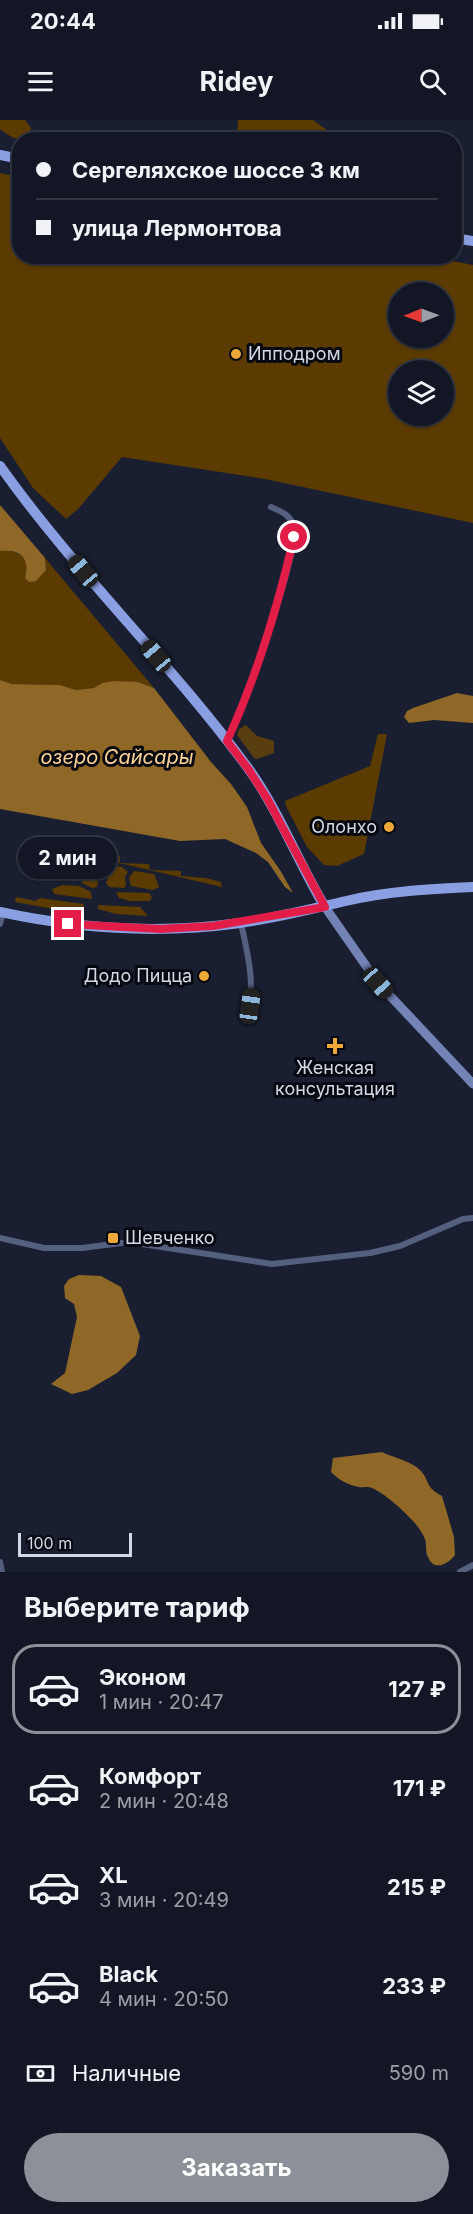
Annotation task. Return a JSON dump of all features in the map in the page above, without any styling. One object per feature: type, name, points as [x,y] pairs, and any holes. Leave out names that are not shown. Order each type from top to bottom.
[{"type":"main road","points":[[0,466],[33,512],[249,770],[268,800],[325,907],[378,983],[473,1084]]},
{"type":"main road","points":[[1,912],[68,924],[160,929],[242,923],[325,907],[347,900],[429,889],[473,887]]},
{"type":"street","points":[[227,741],[266,639],[294,537],[293,525],[289,519],[284,513],[272,507]]},
{"type":"street","points":[[0,924],[1,912]]},
{"type":"street","points":[[242,923],[252,980],[250,1006],[245,1020]]},
{"type":"street","points":[[0,1238],[44,1248],[82,1248],[129,1242],[272,1264],[370,1253],[400,1246],[463,1219],[473,1218]]},
{"type":"street","points":[[0,1562],[2,1572]]},
{"type":"street","points":[[460,1572],[473,1565]]},
{"type":"shaded area","points":[[0,120],[25,120],[31,128],[31,132],[12,132],[12,137],[0,129]]},
{"type":"shaded area","points":[[238,120],[313,120],[328,132],[237,132]]},
{"type":"shaded area","name":"Ипподром","points":[[0,173],[12,176],[12,264],[462,263],[473,265],[473,523],[265,479],[122,457],[79,508],[66,519],[33,488],[0,438]]},
{"type":"shaded area","points":[[6,550],[24,558],[27,566],[25,578],[46,570],[45,558],[154,688],[138,682],[102,683],[94,688],[76,690],[60,685],[12,684],[0,680],[0,551]]},
{"type":"shaded area","points":[[246,725],[257,736],[274,741],[274,753],[254,758],[237,735],[239,729]]},
{"type":"shaded area","points":[[378,734],[387,734],[364,854],[337,866],[324,865],[307,847],[285,801],[370,766]]},
{"type":"shaded area","points":[[25,839],[30,842],[58,842],[58,848],[88,849],[89,855],[120,856],[120,863],[149,864],[150,870],[181,871],[181,876],[221,882],[222,887],[25,841]]},
{"type":"shaded area","points":[[89,860],[97,862],[100,870],[97,887],[92,888],[82,883],[80,865]]},
{"type":"shaded area","points":[[112,866],[122,867],[128,872],[124,888],[109,887],[106,883],[109,875],[106,870]]},
{"type":"shaded area","points":[[134,871],[154,874],[159,887],[153,890],[131,886],[129,878]]},
{"type":"shaded area","points":[[63,885],[79,886],[91,892],[92,899],[54,894],[52,889]]},
{"type":"shaded area","points":[[116,892],[149,893],[152,897],[150,901],[130,901],[119,898]]},
{"type":"shaded area","points":[[16,897],[36,901],[40,898],[84,904],[83,908],[59,910],[15,902]]},
{"type":"shaded area","points":[[98,905],[140,907],[148,916],[116,914],[98,909]]},
{"type":"water","points":[[0,505],[45,558],[46,570],[36,581],[29,582],[25,578],[26,565],[22,556],[18,553],[0,551]]},
{"type":"water","name":"озеро Сайсары","points":[[0,680],[12,684],[60,685],[76,690],[94,688],[102,683],[114,681],[138,682],[154,688],[247,807],[261,843],[293,893],[285,887],[268,862],[256,853],[225,839],[180,841],[0,809]]},
{"type":"water","points":[[457,693],[473,696],[473,723],[434,720],[409,723],[404,717],[407,711],[413,708]]},
{"type":"water","points":[[79,1275],[101,1276],[121,1287],[140,1336],[136,1355],[117,1373],[88,1390],[72,1394],[51,1384],[65,1373],[77,1317],[74,1304],[65,1298],[64,1286],[69,1279]]},
{"type":"water","points":[[382,1452],[417,1468],[424,1475],[430,1487],[442,1496],[454,1537],[455,1555],[445,1564],[437,1565],[431,1562],[421,1531],[393,1502],[372,1488],[351,1485],[340,1480],[331,1472],[333,1458]]},
{"type":"place","name":"Ипподром","points":[[236,354]]},
{"type":"place","name":"Олонхо","points":[[389,827]]},
{"type":"place","name":"Додо Пицца","points":[[204,976]]},
{"type":"place","name":"Женская консультация","points":[[335,1046]]},
{"type":"place","name":"Шевченко","points":[[113,1238]]},
{"type":"route","points":[[68,924],[160,929],[213,926],[242,923],[325,907],[268,800],[227,741],[266,639],[294,537]]}]
